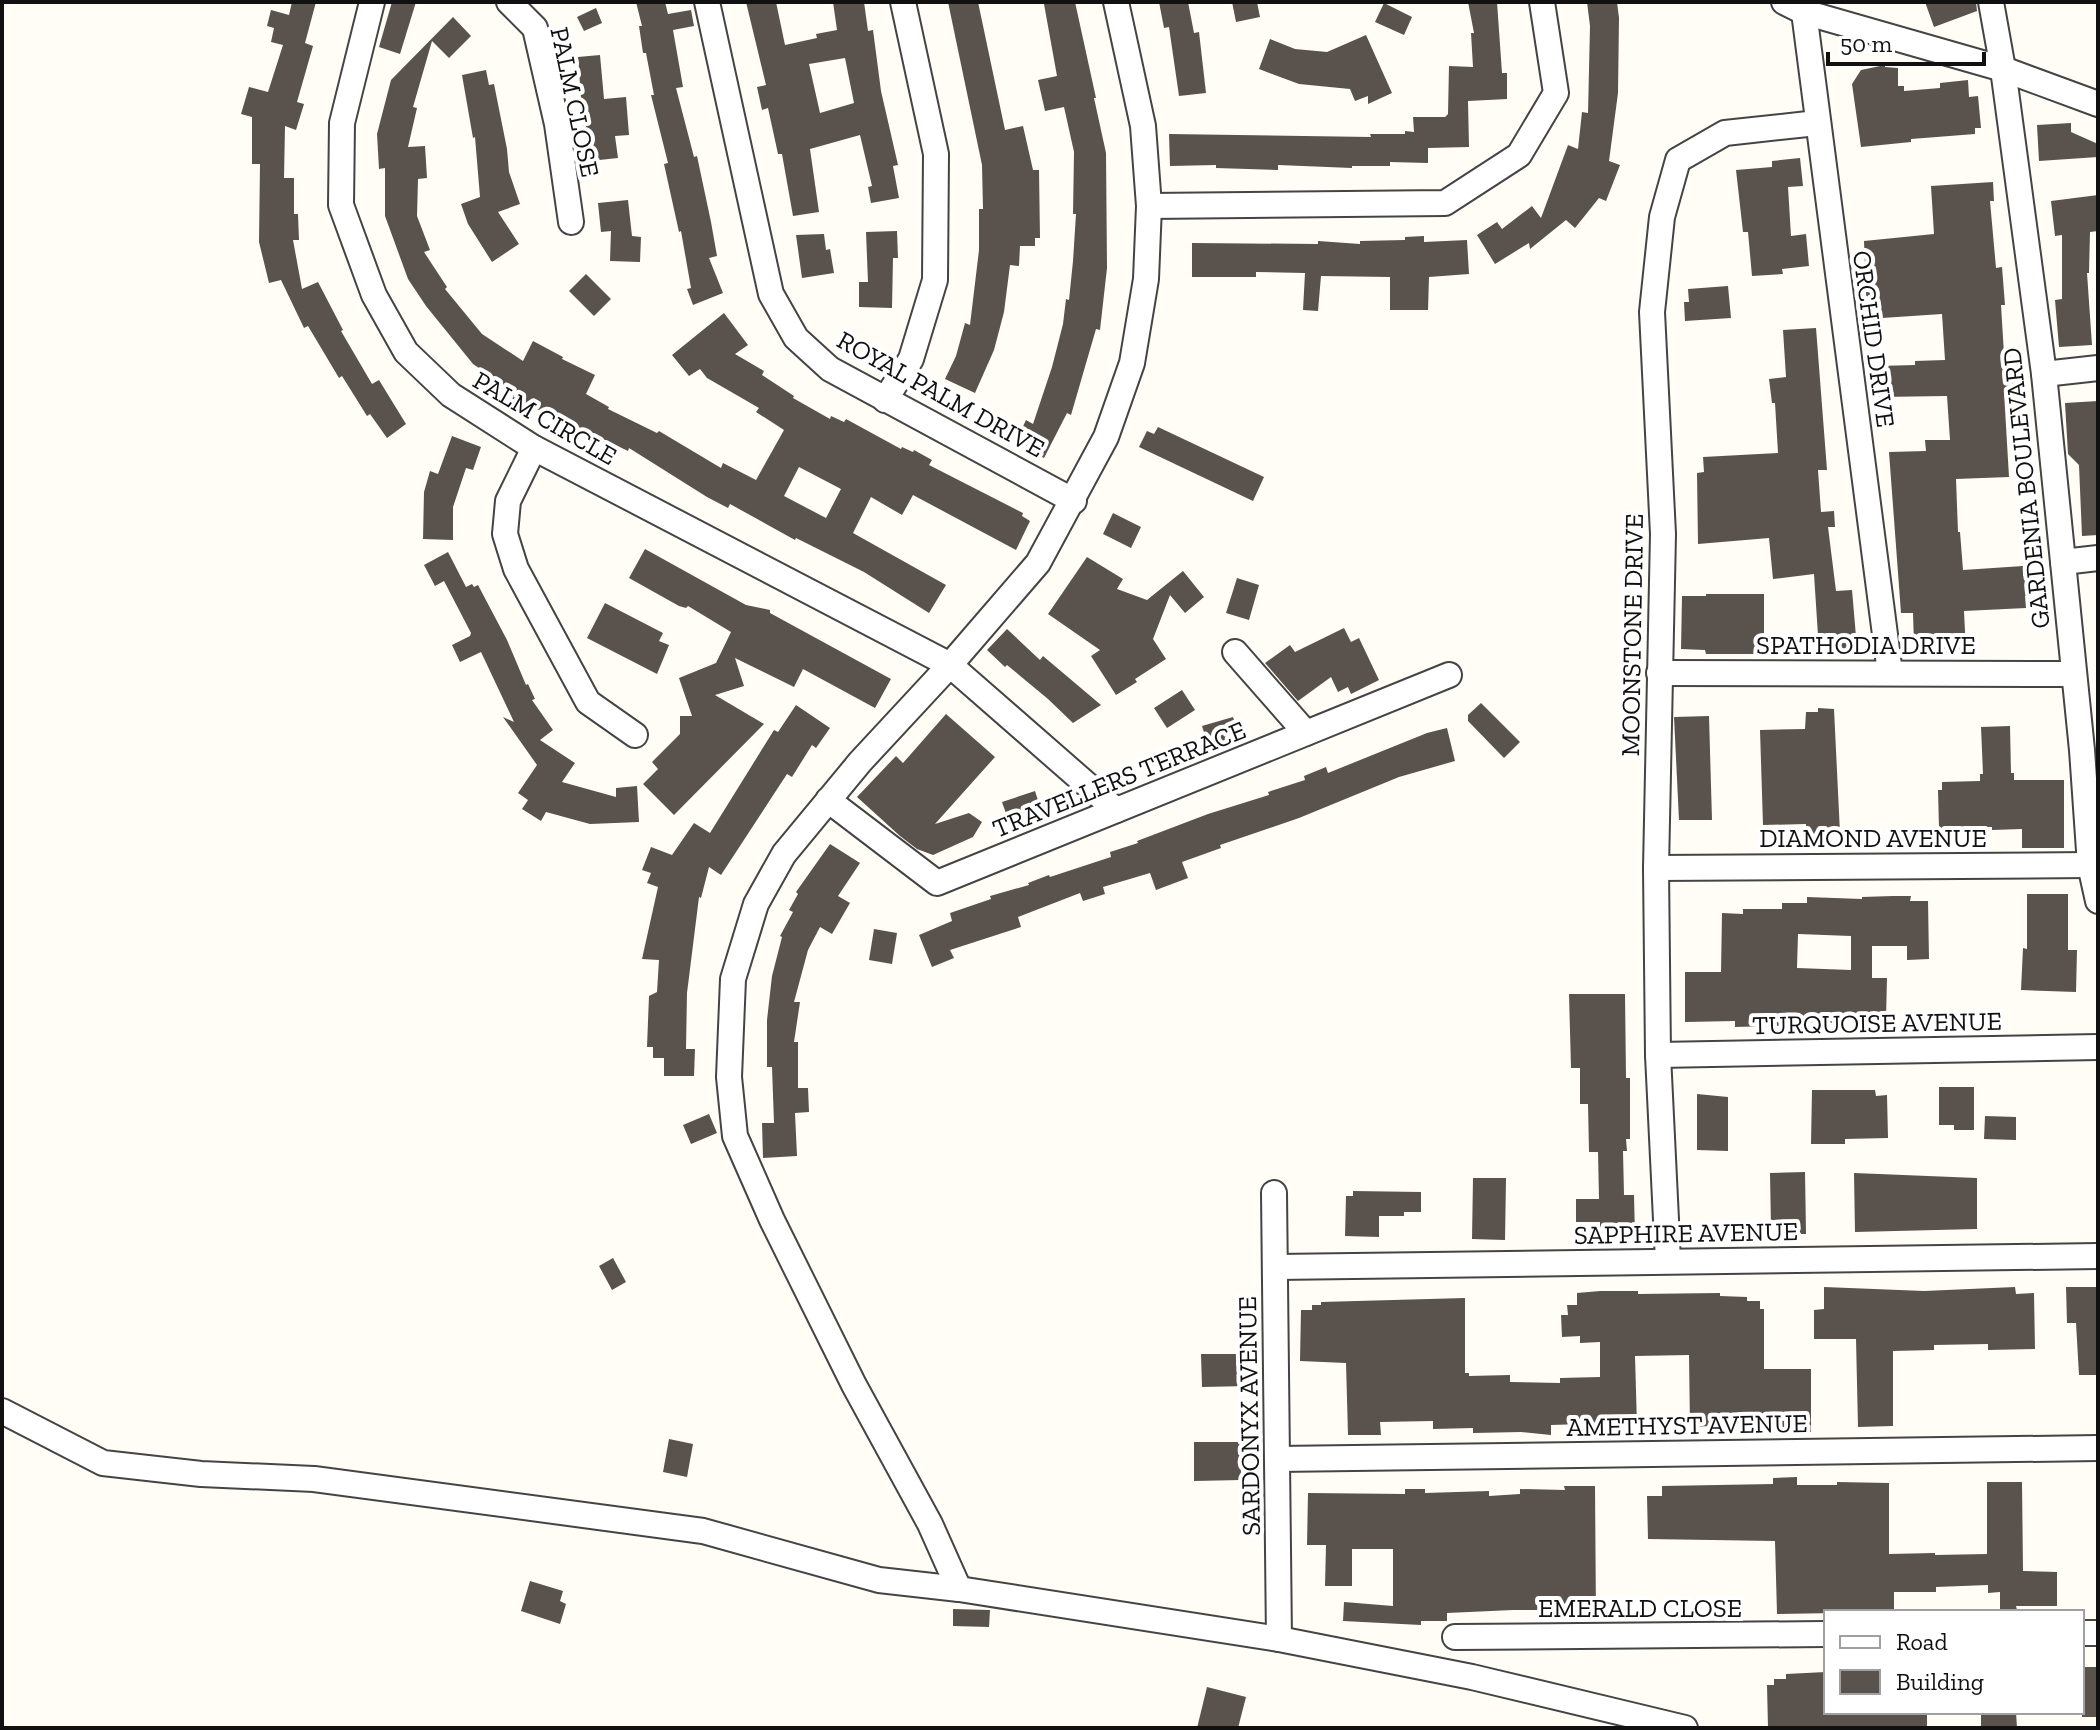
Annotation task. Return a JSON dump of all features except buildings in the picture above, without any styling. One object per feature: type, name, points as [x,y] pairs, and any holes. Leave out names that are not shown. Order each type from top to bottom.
[{"type":"street","name":"PALM CIRCLE","points":[[372,2],[342,123],[341,205],[374,295],[406,352],[451,395],[534,448],[950,665],[1116,810]]},
{"type":"street","name":"PALM CLOSE","points":[[509,2],[535,28],[557,124],[571,222]]},
{"type":"street","name":"ROYAL PALM DRIVE","points":[[707,2],[771,294],[796,338],[830,369],[1074,501]]},
{"type":"street","points":[[885,400],[911,359],[935,280],[936,154],[903,2]]},
{"type":"street","points":[[959,1589],[930,1524],[854,1385],[772,1220],[735,1136],[729,1077],[733,979],[756,904],[784,854],[1038,563],[1106,437],[1132,363],[1146,279],[1149,206],[1143,126],[1116,2]]},
{"type":"street","points":[[1149,206],[1445,203],[1519,155],[1556,93],[1542,2]]},
{"type":"street","name":"GARDENIA BOULEVARD","points":[[1991,2],[2003,69],[2044,374],[2073,674],[2090,749],[2090,865],[2098,901]]},
{"type":"street","points":[[1794,7],[2003,69],[2098,104]]},
{"type":"street","name":"ORCHID DRIVE","points":[[1794,7],[1817,123],[1890,673]]},
{"type":"street","name":"MOONSTONE DRIVE","points":[[1668,1261],[1658,1055],[1656,868],[1663,534],[1652,312],[1662,217],[1678,160],[1725,133],[1817,123]]},
{"type":"street","points":[[2044,374],[2098,368]]},
{"type":"street","points":[[534,448],[508,501],[505,534],[516,569],[588,702],[635,735]]},
{"type":"street","points":[[2063,562],[2098,558]]},
{"type":"street","points":[[1235,652],[1306,733]]},
{"type":"street","name":"SPATHODIA DRIVE","points":[[1659,673],[2073,674]]},
{"type":"street","name":"TRAVELLERS TERRACE","points":[[828,800],[937,883],[1449,675]]},
{"type":"street","name":"DIAMOND AVENUE","points":[[1656,868],[2090,865]]},
{"type":"street","name":"TURQUOISE AVENUE","points":[[1658,1055],[2098,1047]]},
{"type":"street","name":"SARDONYX AVENUE","points":[[1274,1193],[1279,1639]]},
{"type":"street","name":"SAPPHIRE AVENUE","points":[[1276,1267],[2098,1256]]},
{"type":"street","points":[[2,1411],[103,1463],[201,1474],[314,1479],[703,1531],[879,1580],[959,1589],[1279,1639],[1472,1677],[1685,1728]]},
{"type":"street","name":"AMETHYST AVENUE","points":[[1277,1459],[2098,1448]]},
{"type":"street","name":"EMERALD CLOSE","points":[[1455,1637],[1824,1634]]}]
